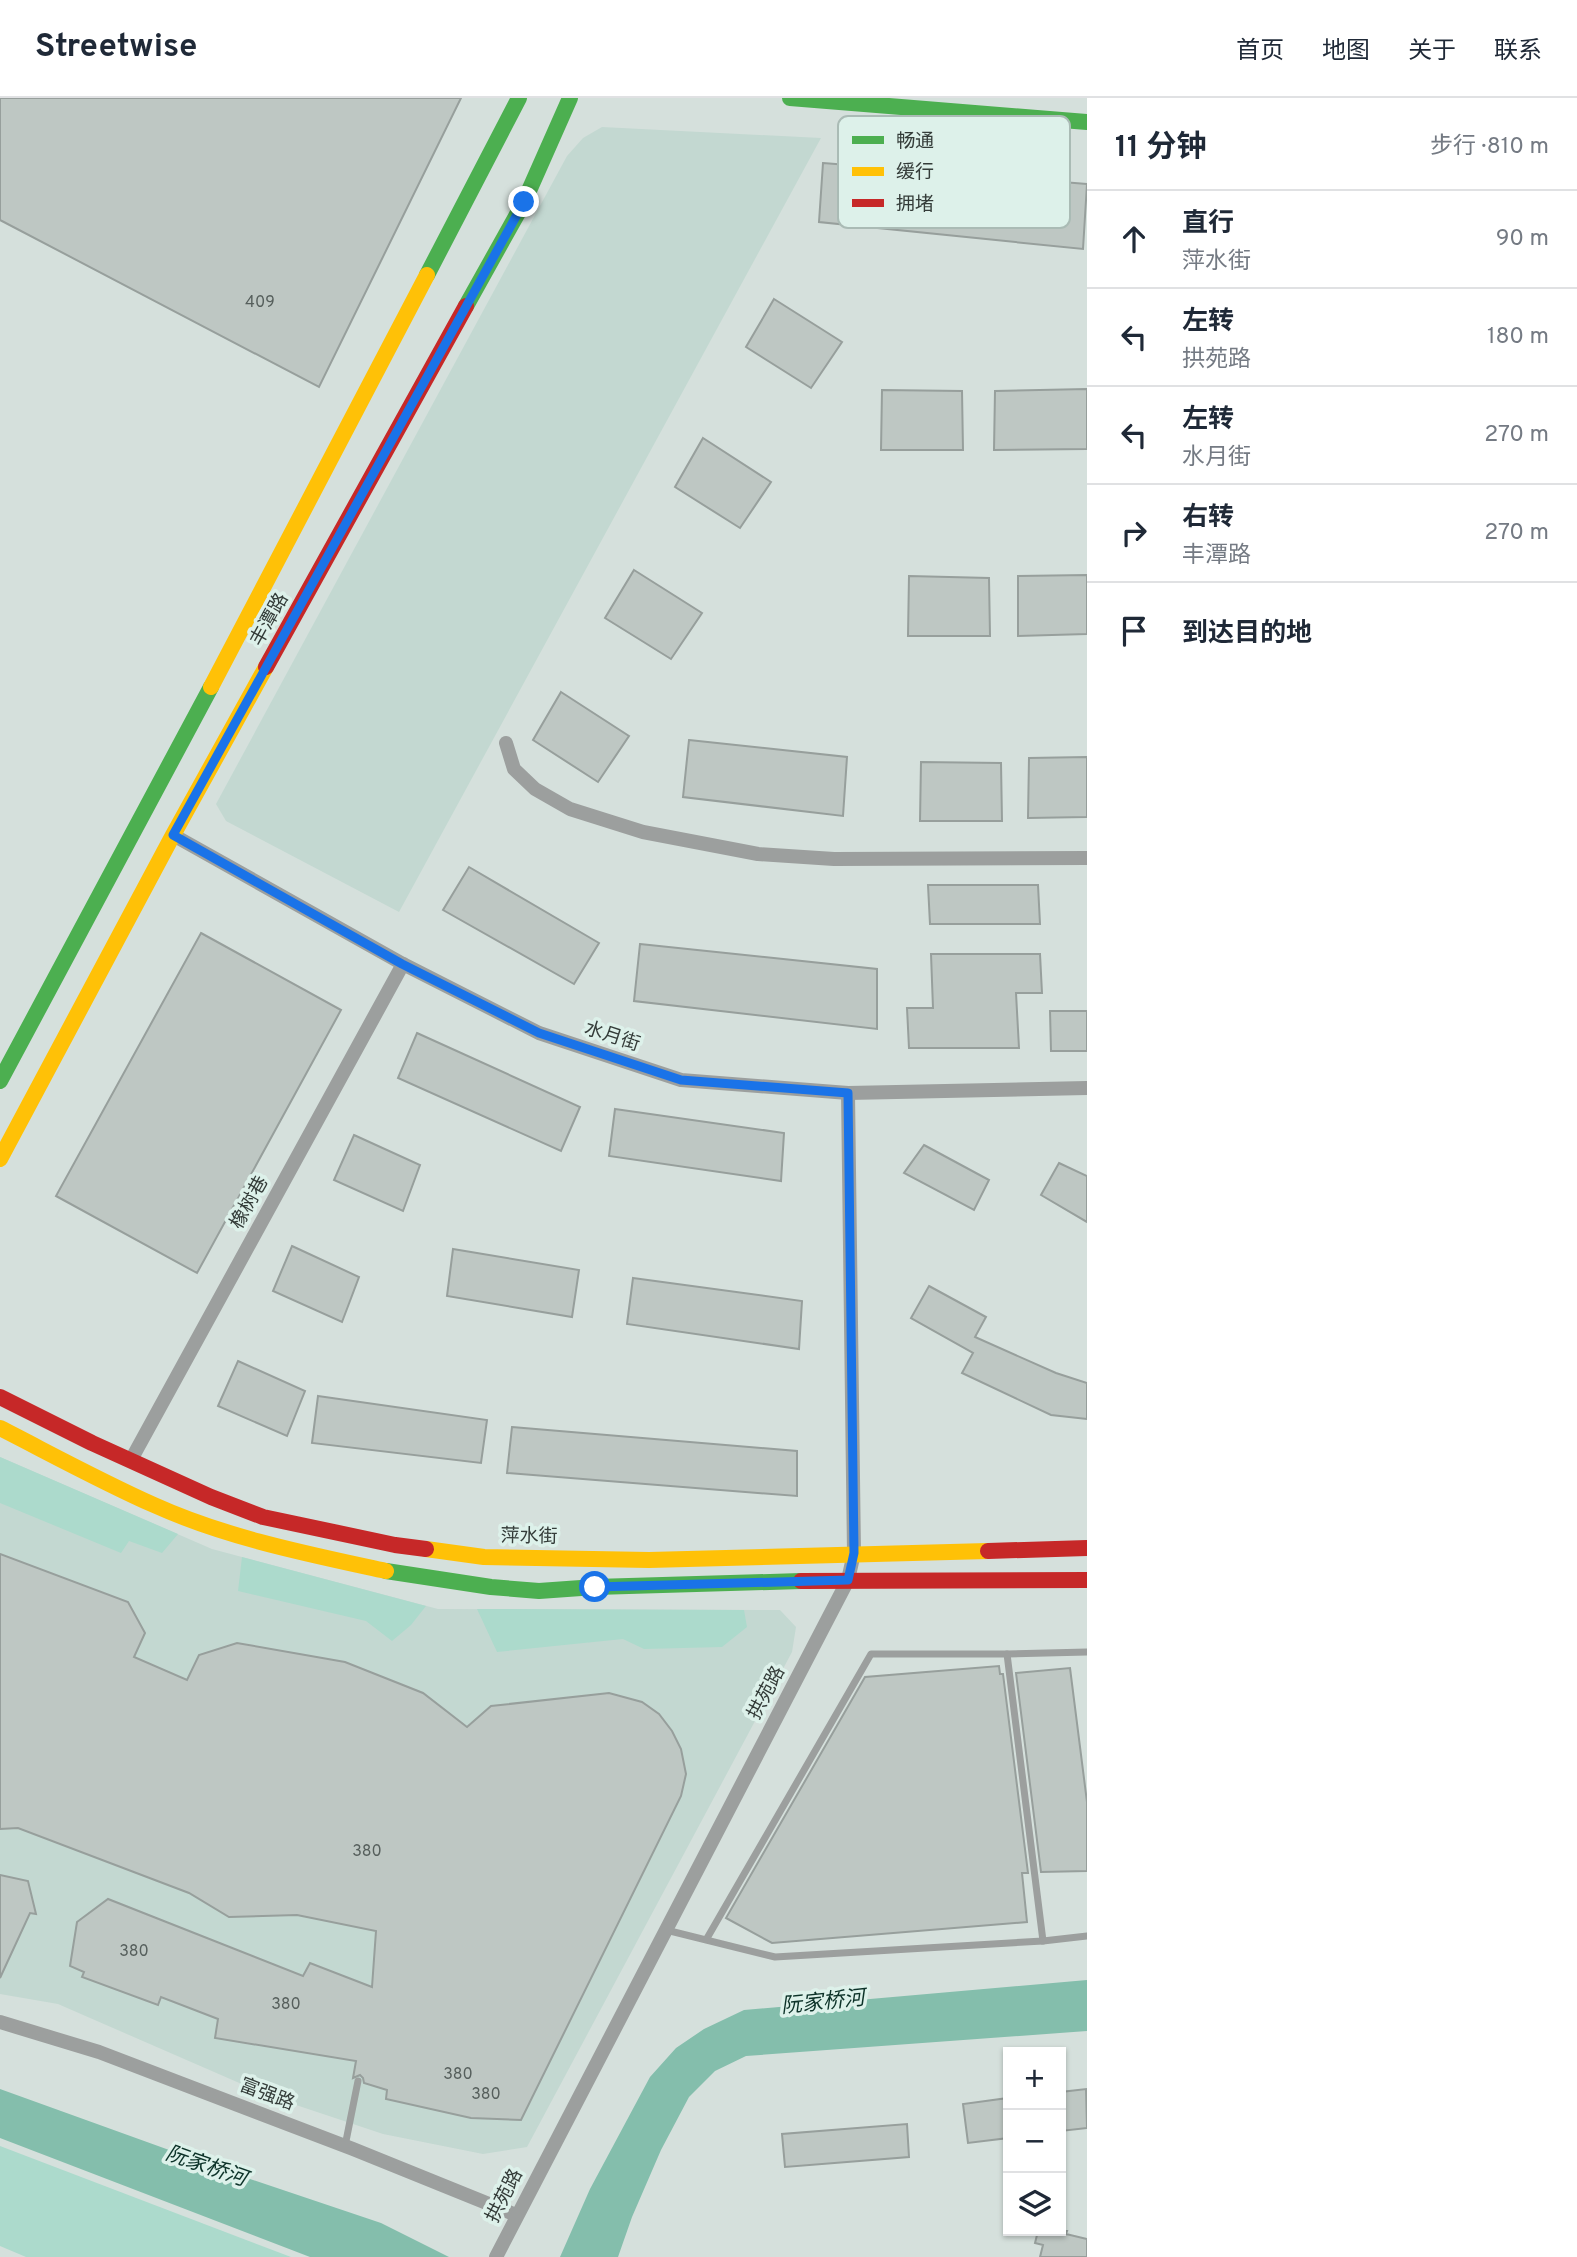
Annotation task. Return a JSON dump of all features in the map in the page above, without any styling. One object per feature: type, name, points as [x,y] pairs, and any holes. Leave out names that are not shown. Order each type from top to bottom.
[{"type":"main road","name":"丰潭路","points":[[0,1081],[296,529],[519,98]]},
{"type":"main road","name":"丰潭路","points":[[0,1159],[173,835],[524,202],[570,98]]},
{"type":"main road","points":[[790,98],[1013,116]]},
{"type":"main road","name":"萍水街","points":[[0,1397],[211,1497],[263,1517],[395,1545],[484,1557],[649,1560],[1087,1548]]},
{"type":"main road","points":[[0,1429],[155,1506],[226,1532],[306,1554],[394,1573],[491,1587],[539,1591],[848,1580],[1087,1580]]},
{"type":"street","points":[[506,743],[514,769],[535,789],[570,808],[643,832],[758,854],[834,859],[1087,858]]},
{"type":"street","name":"水月街","points":[[173,835],[402,964],[539,1033],[681,1080],[848,1093],[1087,1088]]},
{"type":"street","name":"橡树巷","points":[[131,1460],[402,964]]},
{"type":"street","name":"拱苑路","points":[[497,2254],[848,1580],[854,1553],[848,1093]]},
{"type":"street","name":"富强路","points":[[0,2022],[99,2052],[516,2215]]},
{"type":"lane","points":[[706,1940],[871,1654],[1087,1652]]},
{"type":"lane","points":[[1007,1654],[1043,1941]]},
{"type":"lane","points":[[665,1930],[775,1958],[1087,1936]]},
{"type":"lane","points":[[345,2146],[358,2081]]},
{"type":"shaded area","points":[[602,127],[821,138],[399,912],[226,821],[216,804],[567,156],[583,138]]},
{"type":"shaded area","points":[[0,1457],[212,1549],[438,1609],[780,1610],[796,1627],[792,1652],[527,2147],[483,2154],[383,2134],[269,2096],[58,2004],[0,1994]]},
{"type":"shaded area","points":[[0,1457],[178,1534],[162,1553],[129,1541],[121,1553],[0,1503]]},
{"type":"shaded area","points":[[242,1557],[426,1606],[411,1625],[392,1641],[366,1621],[238,1591]]},
{"type":"shaded area","points":[[477,1609],[744,1610],[747,1627],[722,1647],[644,1649],[623,1639],[497,1652]]},
{"type":"shaded area","points":[[0,2146],[291,2257],[26,2257],[0,2246]]},
{"type":"water","points":[[1087,1980],[1087,2031],[746,2056],[715,2071],[689,2097],[661,2150],[618,2257],[560,2257],[590,2189],[650,2077],[676,2048],[704,2029],[744,2010]]},
{"type":"water","name":"阮家桥河","points":[[0,2089],[381,2223],[449,2257],[310,2257],[0,2138]]},
{"type":"building","points":[[0,98],[461,98],[319,387],[0,220]]},
{"type":"building","points":[[823,163],[838,164],[838,224],[819,222]]},
{"type":"building","points":[[1070,183],[1087,184],[1083,249],[878,228],[1070,228]]},
{"type":"building","points":[[774,299],[842,342],[811,388],[746,347]]},
{"type":"building","points":[[1087,389],[1087,449],[994,450],[995,391]]},
{"type":"building","points":[[882,390],[962,391],[963,450],[881,450]]},
{"type":"building","points":[[703,438],[771,482],[740,528],[675,487]]},
{"type":"building","points":[[634,570],[702,613],[671,659],[605,618]]},
{"type":"building","points":[[1087,575],[1087,634],[1018,636],[1018,576]]},
{"type":"building","points":[[909,576],[989,578],[990,636],[908,636]]},
{"type":"building","points":[[561,692],[629,736],[598,782],[533,740]]},
{"type":"building","points":[[689,740],[847,757],[843,816],[683,797]]},
{"type":"building","points":[[1087,757],[1087,817],[1028,818],[1029,758]]},
{"type":"building","points":[[921,762],[1001,763],[1002,821],[920,821]]},
{"type":"building","points":[[469,867],[599,943],[574,984],[443,910]]},
{"type":"building","points":[[928,885],[1038,885],[1040,924],[930,924]]},
{"type":"building","points":[[201,933],[341,1010],[197,1273],[56,1196]]},
{"type":"building","points":[[640,944],[877,969],[877,1029],[634,1001]]},
{"type":"building","points":[[931,954],[1040,954],[1042,993],[1016,993],[1019,1048],[909,1048],[907,1008],[933,1008]]},
{"type":"building","points":[[1050,1011],[1087,1011],[1087,1051],[1051,1051]]},
{"type":"building","points":[[417,1033],[580,1107],[561,1151],[398,1078]]},
{"type":"building","points":[[615,1109],[784,1133],[781,1181],[609,1156]]},
{"type":"building","points":[[354,1135],[420,1165],[403,1211],[334,1180]]},
{"type":"building","points":[[924,1145],[989,1180],[974,1210],[904,1173]]},
{"type":"building","points":[[1059,1163],[1087,1176],[1087,1222],[1041,1195]]},
{"type":"building","points":[[292,1246],[359,1277],[342,1322],[273,1291]]},
{"type":"building","points":[[453,1249],[579,1270],[572,1317],[447,1296]]},
{"type":"building","points":[[633,1278],[802,1301],[799,1349],[627,1324]]},
{"type":"building","points":[[929,1286],[986,1317],[975,1337],[1056,1373],[1087,1383],[1087,1419],[1051,1415],[962,1373],[973,1353],[911,1318]]},
{"type":"building","points":[[238,1361],[305,1391],[287,1436],[218,1406]]},
{"type":"building","points":[[318,1396],[487,1420],[481,1463],[312,1443]]},
{"type":"building","points":[[512,1427],[797,1451],[797,1496],[507,1473]]},
{"type":"building","points":[[0,1554],[128,1602],[145,1633],[134,1657],[187,1680],[199,1655],[237,1643],[345,1662],[423,1693],[467,1727],[491,1706],[609,1693],[642,1702],[659,1714],[681,1749],[686,1774],[681,1796],[521,2120],[471,2118],[386,2099],[387,2090],[364,2083],[360,2075],[353,2078],[356,2061],[215,2038],[218,2019],[161,1997],[158,2005],[82,1977],[84,1972],[70,1966],[77,1922],[108,1899],[303,1976],[310,1963],[372,1987],[376,1931],[297,1915],[229,1917],[189,1893],[18,1828],[0,1829]]},
{"type":"building","points":[[999,1666],[1000,1674],[1003,1674],[1028,1873],[1022,1873],[1027,1922],[772,1943],[726,1918],[865,1677]]},
{"type":"building","points":[[1070,1668],[1087,1802],[1087,1871],[1041,1872],[1016,1673]]},
{"type":"building","points":[[0,1875],[28,1881],[36,1914],[30,1913],[0,1978]]},
{"type":"building","points":[[1086,2089],[1087,2128],[1066,2130],[1066,2091]]},
{"type":"building","points":[[1003,2099],[1003,2139],[968,2143],[963,2104]]},
{"type":"building","points":[[907,2124],[909,2157],[785,2167],[782,2134]]},
{"type":"building","points":[[1066,2234],[1087,2239],[1087,2257],[1040,2257],[1043,2245],[1035,2243],[1037,2236]]},
{"type":"traffic: fast","points":[[427,275],[519,98]]},
{"type":"traffic: fast","points":[[466,306],[524,202],[570,98]]},
{"type":"traffic: fast","points":[[790,98],[1013,116]]},
{"type":"traffic: fast","points":[[1070,121],[1087,122]]},
{"type":"traffic: fast","points":[[0,1081],[211,687]]},
{"type":"traffic: fast","points":[[386,1571],[491,1587],[539,1591],[801,1581]]},
{"type":"traffic: slow","points":[[211,687],[427,275]]},
{"type":"traffic: slow","points":[[0,1159],[266,667]]},
{"type":"traffic: slow","points":[[0,1428],[115,1487],[182,1517],[268,1544],[386,1571]]},
{"type":"traffic: slow","points":[[426,1549],[484,1557],[649,1560],[988,1551]]},
{"type":"traffic: jam","points":[[266,667],[466,306]]},
{"type":"traffic: jam","points":[[0,1397],[92,1443],[211,1497],[263,1517],[426,1549]]},
{"type":"traffic: jam","points":[[988,1551],[1087,1548]]},
{"type":"traffic: jam","points":[[801,1581],[1087,1580]]},
{"type":"route","points":[[524,202],[173,835],[402,964],[539,1033],[681,1080],[848,1093],[854,1553],[848,1580],[595,1587]]}]
